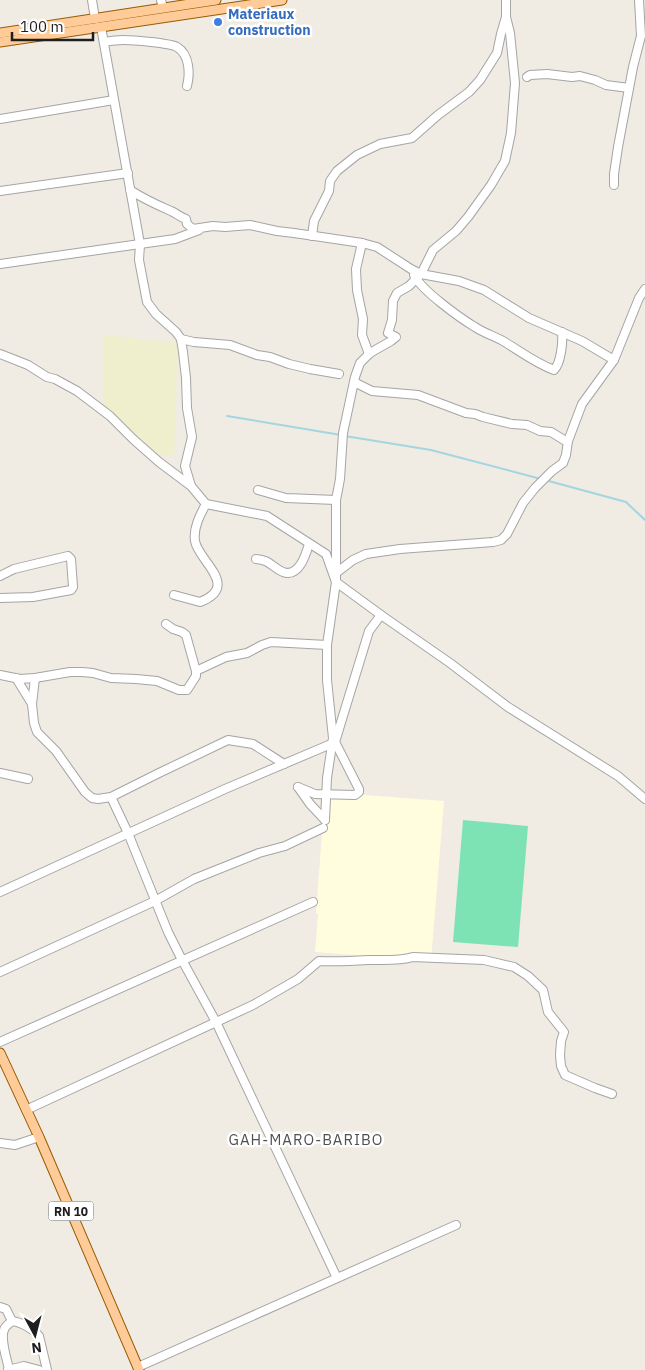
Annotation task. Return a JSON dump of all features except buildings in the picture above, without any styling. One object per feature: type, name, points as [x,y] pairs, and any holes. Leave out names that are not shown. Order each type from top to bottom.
[{"type":"main road","points":[[0,33],[95,19],[162,4],[216,0]]},
{"type":"main road","points":[[0,42],[282,0]]},
{"type":"main road","name":"RN 10","points":[[0,1053],[139,1369]]},
{"type":"street","points":[[92,0],[95,19]]},
{"type":"street","points":[[381,615],[369,632],[333,741],[327,794],[325,820],[298,787],[315,794],[327,794],[355,795],[359,792],[333,741],[327,680],[327,645],[336,577],[336,500],[340,479],[343,433],[354,382],[360,364],[369,354],[396,336],[388,333],[392,320],[393,301],[397,293],[409,286],[418,277],[432,250],[456,231],[482,200],[498,174],[508,151],[515,83],[510,33],[506,17],[506,0]]},
{"type":"street","points":[[614,185],[618,147],[640,41],[639,0]]},
{"type":"street","points":[[312,236],[314,220],[329,191],[330,181],[337,171],[357,155],[380,144],[412,138],[438,115],[469,92],[480,80],[497,53],[506,17]]},
{"type":"street","points":[[640,23],[645,38]]},
{"type":"street","points":[[101,27],[140,244],[139,260],[147,302],[156,314],[176,332],[183,352],[187,408],[192,437],[185,466],[190,486]]},
{"type":"street","points":[[104,42],[123,40],[170,45],[178,48],[184,54],[189,70],[188,86]]},
{"type":"street","points":[[527,77],[530,75],[548,74],[580,76],[606,85],[629,88]]},
{"type":"street","points":[[0,119],[114,100]]},
{"type":"street","points":[[0,191],[128,173]]},
{"type":"street","points":[[130,190],[186,219],[187,224],[193,229],[213,226],[250,225],[277,232],[377,246],[410,269],[437,299],[476,327],[554,370],[558,366],[560,359],[562,332]]},
{"type":"street","points":[[0,264],[171,238],[175,239],[213,226]]},
{"type":"street","points":[[362,243],[356,269],[357,290],[363,319],[362,336],[369,354]]},
{"type":"street","points":[[418,277],[459,281],[484,290],[529,318],[582,341],[614,360]]},
{"type":"street","points":[[336,577],[353,560],[366,554],[502,540],[535,488],[562,463],[566,456],[568,441],[582,404],[614,360],[639,298],[645,289]]},
{"type":"street","points":[[180,339],[194,342],[230,344],[257,355],[270,357],[289,364],[339,374]]},
{"type":"street","points":[[0,354],[28,365],[46,377],[56,379],[77,391],[110,416],[152,456],[190,486],[206,504],[267,516],[326,554],[336,577],[381,615],[450,663],[508,707],[618,776],[645,799]]},
{"type":"street","points":[[354,382],[372,391],[418,396],[466,413],[527,425],[540,431],[551,432],[568,441]]},
{"type":"street","points":[[258,490],[286,498],[336,500]]},
{"type":"street","points":[[174,595],[200,602],[217,589],[214,574],[195,541],[199,517],[206,504]]},
{"type":"street","points":[[256,559],[264,560],[284,573],[290,573],[305,558],[309,544]]},
{"type":"street","points":[[0,576],[14,569],[68,556],[71,558],[73,588],[71,590],[38,596],[0,598]]},
{"type":"street","points":[[0,675],[16,678],[35,678],[70,672],[82,672],[111,678],[136,678],[157,681],[187,690],[196,676],[196,671],[186,635],[166,624]]},
{"type":"street","points":[[196,671],[226,657],[248,653],[262,644],[271,642],[327,645]]},
{"type":"street","points":[[16,678],[32,704]]},
{"type":"street","points":[[35,678],[32,704],[37,732],[56,750],[85,792],[92,798],[111,797],[228,740],[253,744],[284,764]]},
{"type":"street","points":[[0,892],[333,741]]},
{"type":"street","points":[[0,773],[28,779]]},
{"type":"street","points":[[111,797],[128,833],[168,932],[216,1022],[336,1278]]},
{"type":"street","points":[[0,972],[155,901],[194,880],[259,853],[285,846],[323,828]]},
{"type":"street","points":[[0,1042],[313,902]]},
{"type":"street","points":[[26,1110],[253,1004],[298,979],[320,961],[390,960],[413,957],[484,960],[514,967],[528,976],[543,990],[548,1012],[564,1032],[560,1055],[561,1066],[566,1074],[594,1088],[612,1094]]},
{"type":"street","points":[[0,1143],[15,1145],[38,1137]]},
{"type":"street","points":[[139,1369],[456,1225]]},
{"type":"street","points":[[0,1307],[6,1309],[12,1321]]},
{"type":"street","points":[[12,1321],[3,1332],[9,1370],[24,1366],[40,1370]]},
{"type":"street","points":[[12,1321],[18,1322],[39,1336],[47,1370]]},
{"type":"shaded area","points":[[325,792],[444,801],[431,961],[315,952]]},
{"type":"green space","points":[[103,335],[178,343],[174,455],[153,456],[103,407]]},
{"type":"green space","points":[[463,820],[528,826],[518,947],[453,942]]},
{"type":"waterway","points":[[227,416],[341,435]]},
{"type":"waterway","points":[[345,436],[431,450],[541,479]]},
{"type":"waterway","points":[[545,480],[626,502],[645,520]]},
{"type":"place","name":"Materiaux construction","points":[[218,22]]},
{"type":"district","name":"GAH-MARO-BARIBO","points":[[306,1139]]}]
